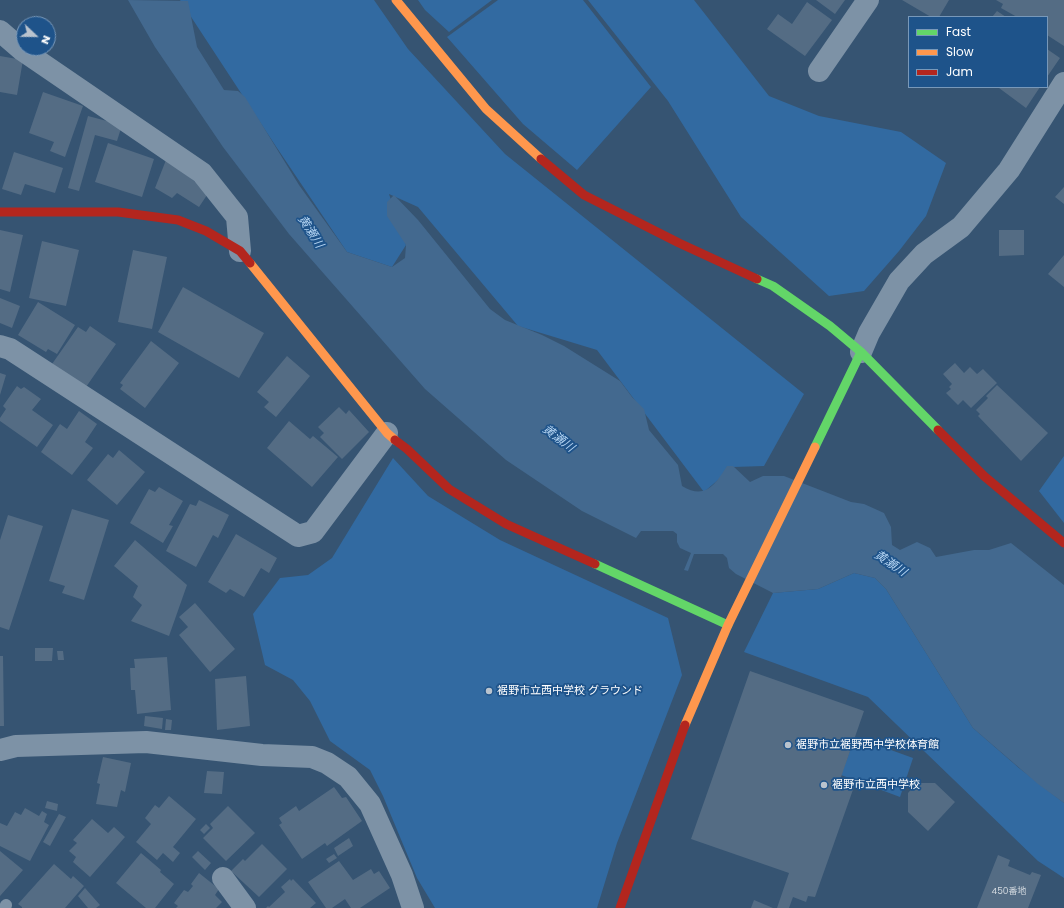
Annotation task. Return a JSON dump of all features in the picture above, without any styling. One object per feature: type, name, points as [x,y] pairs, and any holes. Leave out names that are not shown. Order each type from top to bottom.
[{"type":"street","points":[[396,0],[486,109],[522,143],[584,195],[679,243],[773,286],[830,326],[861,352],[984,476],[1064,543]]},
{"type":"street","points":[[819,71],[868,0]]},
{"type":"street","points":[[0,31],[22,50],[202,173],[237,217],[240,251]]},
{"type":"street","points":[[620,908],[687,718],[728,625],[869,333],[899,281],[924,254],[962,227],[1008,170],[1064,83]]},
{"type":"street","points":[[0,212],[118,212],[178,220],[206,231],[240,251],[387,434],[407,449],[449,489],[506,524],[728,625]]},
{"type":"street","points":[[0,346],[10,348],[298,536],[313,532],[387,434]]},
{"type":"street","points":[[0,750],[16,746],[146,742],[262,755],[312,757],[327,763],[348,777],[370,804],[402,875],[413,908]]},
{"type":"street","points":[[223,878],[245,908]]},
{"type":"shaded area","points":[[180,0],[374,0],[408,49],[505,154],[804,394],[764,466],[733,467],[704,492],[597,350],[518,326],[418,207],[389,194],[406,245],[392,267],[347,252]]},
{"type":"shaded area","points":[[418,0],[492,0],[449,32],[425,10]]},
{"type":"shaded area","points":[[498,0],[583,0],[651,87],[577,170],[523,124],[447,37]]},
{"type":"shaded area","points":[[588,0],[694,0],[769,96],[819,116],[901,132],[946,163],[926,216],[899,251],[864,291],[829,296],[741,217],[668,101]]},
{"type":"shaded area","points":[[1064,456],[1064,523],[1039,491]]},
{"type":"shaded area","name":"裾野市立西中学校 グラウンド","points":[[393,458],[428,496],[500,540],[668,618],[682,675],[617,843],[597,908],[435,908],[417,878],[383,796],[370,770],[330,741],[310,701],[293,680],[265,665],[253,614],[280,578],[308,575],[332,558]]},
{"type":"shaded area","points":[[854,573],[875,578],[886,589],[973,728],[1019,768],[1064,803],[1064,878],[1038,861],[868,697],[744,652],[773,593],[818,589]]},
{"type":"shaded area","points":[[855,737],[913,758],[900,797],[841,775]]},
{"type":"water","name":"黄瀬川","points":[[128,0],[188,1],[197,47],[224,90],[238,91],[245,97],[299,185],[347,252],[392,267],[405,258],[406,245],[387,216],[387,202],[394,195],[418,220],[490,309],[505,320],[564,346],[620,381],[632,397],[644,409],[649,430],[678,465],[682,486],[690,490],[703,491],[714,484],[727,466],[733,466],[750,482],[763,476],[784,476],[851,502],[864,504],[884,513],[891,527],[892,545],[900,550],[917,542],[930,548],[936,557],[974,550],[989,550],[1011,543],[1064,585],[1064,803],[1038,784],[973,728],[886,589],[875,578],[854,573],[818,589],[773,593],[736,574],[729,568],[727,558],[723,554],[694,554],[688,571],[684,570],[691,553],[680,548],[677,542],[677,534],[673,531],[641,531],[636,538],[582,511],[506,460],[425,389],[289,234],[223,147],[155,47]]},
{"type":"building","points":[[816,0],[845,0],[835,14]]},
{"type":"building","points":[[902,0],[949,0],[940,16],[929,16]]},
{"type":"building","points":[[996,0],[1064,0],[1064,46],[1048,36],[1048,16],[1015,16],[1001,8],[1003,4]]},
{"type":"building","points":[[807,2],[832,20],[805,56],[767,29],[778,14],[792,24]]},
{"type":"building","points":[[997,11],[1004,16],[993,16]]},
{"type":"building","points":[[1048,50],[1060,58],[1048,76]]},
{"type":"building","points":[[0,56],[23,60],[17,95],[0,92]]},
{"type":"building","points":[[999,88],[1039,88],[1026,108]]},
{"type":"building","points":[[43,92],[83,106],[65,157],[50,151],[54,142],[29,133]]},
{"type":"building","points":[[88,116],[122,125],[117,141],[95,135],[79,191],[68,188]]},
{"type":"building","points":[[108,143],[154,159],[142,197],[95,182]]},
{"type":"building","points":[[14,152],[63,168],[55,193],[25,184],[21,195],[2,189]]},
{"type":"building","points":[[166,160],[209,192],[199,207],[177,193],[172,198],[155,188]]},
{"type":"building","points":[[1064,187],[1064,204],[1055,197]]},
{"type":"building","points":[[0,230],[23,235],[10,292],[0,289]]},
{"type":"building","points":[[999,230],[1024,230],[1024,255],[999,256]]},
{"type":"building","points":[[42,241],[79,250],[66,306],[29,298]]},
{"type":"building","points":[[133,250],[167,257],[152,329],[118,322]]},
{"type":"building","points":[[1064,255],[1064,287],[1048,274]]},
{"type":"building","points":[[183,287],[264,333],[239,378],[158,332]]},
{"type":"building","points":[[0,298],[20,306],[12,328],[0,323]]},
{"type":"building","points":[[38,302],[75,325],[57,354],[48,349],[46,352],[18,335]]},
{"type":"building","points":[[90,326],[116,344],[86,387],[52,364],[78,327],[86,332]]},
{"type":"building","points":[[151,341],[179,363],[145,408],[120,389],[123,385],[120,383]]},
{"type":"building","points":[[287,356],[310,376],[276,417],[264,407],[269,402],[257,392]]},
{"type":"building","points":[[955,363],[964,373],[970,367],[977,374],[983,369],[997,383],[971,408],[963,400],[958,405],[946,393],[951,389],[949,387],[952,384],[943,374]]},
{"type":"building","points":[[0,373],[6,375],[0,395]]},
{"type":"building","points":[[997,385],[1048,433],[1021,461],[978,416],[980,414],[976,410],[988,398],[986,396]]},
{"type":"building","points":[[17,386],[21,389],[24,387],[41,399],[32,410],[53,425],[37,447],[0,421],[0,418],[6,409],[3,406]]},
{"type":"building","points":[[339,407],[346,414],[349,410],[369,432],[342,459],[320,437],[324,433],[318,427]]},
{"type":"building","points":[[79,411],[97,424],[85,442],[93,448],[72,475],[41,452],[60,424],[67,429]]},
{"type":"building","points":[[289,421],[310,439],[313,436],[338,457],[312,487],[267,448]]},
{"type":"building","points":[[119,450],[145,472],[117,505],[87,480],[108,454],[113,458]]},
{"type":"building","points":[[159,487],[183,501],[169,525],[173,526],[163,543],[130,523],[149,489],[155,492]]},
{"type":"building","points":[[199,500],[229,515],[218,538],[213,535],[196,567],[166,551],[190,504],[196,506]]},
{"type":"building","points":[[72,509],[109,520],[84,600],[62,593],[65,586],[49,581]]},
{"type":"building","points":[[8,515],[43,526],[9,630],[0,627],[0,540]]},
{"type":"building","points":[[236,534],[277,558],[269,573],[261,568],[244,597],[230,589],[226,593],[208,582]]},
{"type":"building","points":[[135,540],[187,585],[169,636],[131,621],[142,605],[133,597],[138,586],[114,566]]},
{"type":"building","points":[[195,603],[235,649],[210,672],[179,635],[188,627],[179,617]]},
{"type":"building","points":[[35,648],[53,648],[52,661],[35,661]]},
{"type":"building","points":[[57,651],[63,651],[64,660],[58,660]]},
{"type":"building","points":[[0,656],[3,656],[4,726],[0,726]]},
{"type":"building","points":[[167,657],[171,710],[137,714],[135,690],[131,690],[130,668],[135,668],[134,659]]},
{"type":"building","name":"裾野市立裾野西中学校体育館","points":[[750,671],[864,711],[840,780],[855,784],[815,897],[808,896],[806,902],[793,897],[789,908],[777,908],[789,873],[691,839]]},
{"type":"building","points":[[246,676],[250,726],[217,730],[215,679]]},
{"type":"building","points":[[145,716],[163,718],[162,729],[144,726]]},
{"type":"building","points":[[166,719],[172,720],[171,730],[165,730]]},
{"type":"building","points":[[103,757],[131,763],[125,792],[121,790],[117,807],[96,804],[100,784],[97,783]]},
{"type":"building","points":[[207,771],[224,772],[222,794],[204,793]]},
{"type":"building","points":[[917,783],[935,783],[955,802],[928,831],[908,812],[908,793]]},
{"type":"building","points":[[334,787],[342,798],[346,797],[362,821],[327,846],[325,843],[302,859],[279,825],[282,823],[279,818],[296,806],[299,811]]},
{"type":"building","points":[[169,796],[196,819],[173,847],[180,853],[173,862],[163,853],[157,860],[136,842],[151,824],[145,818],[155,805],[159,808]]},
{"type":"building","points":[[47,801],[58,804],[57,811],[45,808]]},
{"type":"building","points":[[228,806],[255,833],[226,861],[203,838],[213,828],[210,824]]},
{"type":"building","points":[[25,808],[39,816],[42,811],[47,814],[44,822],[49,825],[30,861],[0,846],[0,823],[7,826],[15,812],[21,815]]},
{"type":"building","points":[[59,814],[66,817],[50,846],[43,842]]},
{"type":"building","points":[[92,819],[108,833],[114,827],[125,837],[90,877],[73,862],[76,857],[69,851],[77,843],[73,840]]},
{"type":"building","points":[[206,824],[210,828],[204,834],[200,830]]},
{"type":"building","points":[[349,838],[353,846],[338,856],[334,848]]},
{"type":"building","points":[[262,844],[287,869],[259,897],[231,871],[243,859],[245,861]]},
{"type":"building","points":[[0,851],[23,870],[0,896]]},
{"type":"building","points":[[198,851],[211,863],[205,870],[192,857]]},
{"type":"building","points":[[141,853],[161,870],[160,872],[174,884],[155,908],[146,908],[116,883]]},
{"type":"building","points":[[334,854],[337,858],[329,863],[326,859]]},
{"type":"building","points":[[998,855],[1010,860],[1008,866],[1030,875],[1032,872],[1041,875],[1028,908],[977,908]]},
{"type":"building","points":[[339,861],[353,880],[371,869],[374,874],[379,871],[390,888],[360,908],[351,908],[345,899],[332,908],[326,908],[308,882]]},
{"type":"building","points":[[54,864],[71,879],[73,876],[84,886],[65,908],[22,908],[18,904]]},
{"type":"building","points":[[199,873],[219,889],[215,895],[222,902],[216,908],[176,908],[178,906],[174,903],[184,890],[188,892],[193,886],[191,884]]},
{"type":"building","points":[[290,879],[291,881],[293,879],[316,903],[310,908],[266,908],[285,892],[281,887]]},
{"type":"building","points":[[85,888],[100,905],[96,908],[88,908],[78,896]]},
{"type":"building","points":[[754,900],[773,908],[751,908]]},
{"type":"traffic: fast","points":[[757,279],[773,286],[830,326],[861,352],[938,430]]},
{"type":"traffic: fast","points":[[815,447],[861,352]]},
{"type":"traffic: fast","points":[[595,564],[728,625]]},
{"type":"traffic: slow","points":[[396,0],[486,109],[541,159]]},
{"type":"traffic: slow","points":[[250,263],[387,433],[395,440]]},
{"type":"traffic: slow","points":[[685,725],[728,625],[815,447]]},
{"type":"traffic: jam","points":[[541,159],[584,195],[679,243],[757,279]]},
{"type":"traffic: jam","points":[[0,212],[118,212],[178,220],[206,231],[240,251],[250,263]]},
{"type":"traffic: jam","points":[[938,430],[984,476],[1064,543]]},
{"type":"traffic: jam","points":[[395,440],[407,449],[449,489],[506,524],[595,564]]},
{"type":"traffic: jam","points":[[620,908],[685,725]]},
{"type":"place","name":"裾野市立西中学校 グラウンド","points":[[489,691]]},
{"type":"place","name":"裾野市立裾野西中学校体育館","points":[[788,745]]},
{"type":"place","name":"裾野市立西中学校","points":[[824,785]]}]
